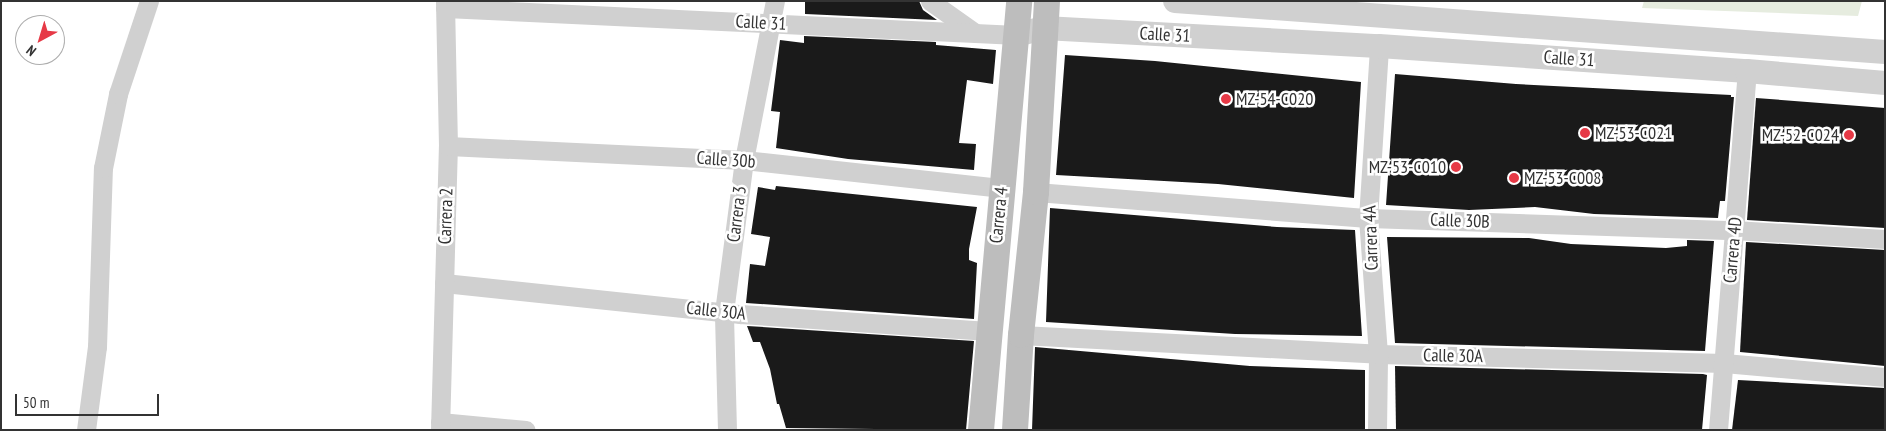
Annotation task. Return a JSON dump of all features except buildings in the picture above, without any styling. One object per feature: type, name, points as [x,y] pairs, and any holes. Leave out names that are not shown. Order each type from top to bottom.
[{"type":"main road","name":"Carrera 4","points":[[981,430],[988,331],[1019,1]]},
{"type":"main road","name":"Carrera 4","points":[[1015,430],[1021,335],[1036,192],[1047,1]]},
{"type":"street","points":[[86,430],[96,347],[103,168],[118,94],[149,1]]},
{"type":"street","name":"Carrera 3","points":[[727,430],[724,312],[744,160],[775,1]]},
{"type":"street","points":[[930,1],[975,33]]},
{"type":"street","name":"Calle 31","points":[[1174,1],[1885,52]]},
{"type":"street","name":"Calle 31","points":[[445,5],[553,7],[770,23],[1017,35],[1044,28],[1379,46],[1747,71],[1885,83]]},
{"type":"street","name":"Carrera 2","points":[[440,426],[448,146],[445,5]]},
{"type":"street","name":"Carrera 4A","points":[[1377,430],[1378,354],[1368,218],[1379,46]]},
{"type":"street","name":"Carrera 4D","points":[[1718,430],[1747,71]]},
{"type":"street","name":"Calle 30b","points":[[448,146],[744,160],[1002,188]]},
{"type":"street","name":"Calle 30B","points":[[1036,192],[1368,218],[1734,230],[1885,239]]},
{"type":"street","name":"Calle 30A","points":[[444,283],[724,312],[988,331]]},
{"type":"street","name":"Calle 30A","points":[[1021,335],[1378,354],[1724,363],[1885,377]]},
{"type":"street","points":[[440,426],[526,430]]},
{"type":"shaded area","points":[[1644,1],[1862,1],[1858,16],[1642,8]]},
{"type":"place","name":"MZ-54-C020","points":[[1226,99]]},
{"type":"place","name":"MZ-53-C021","points":[[1585,133]]},
{"type":"place","name":"MZ-52-C024","points":[[1849,135]]},
{"type":"place","name":"MZ-53-C010","points":[[1456,167]]},
{"type":"place","name":"MZ-53-C008","points":[[1514,178]]}]
